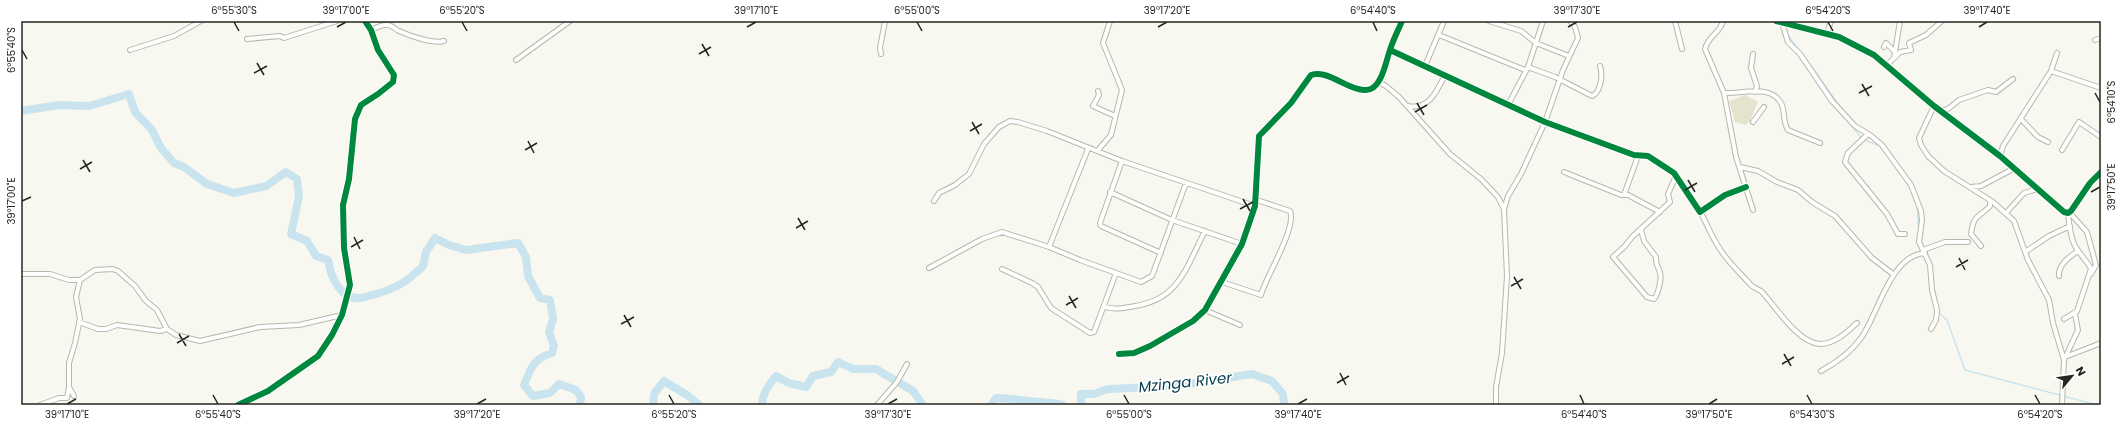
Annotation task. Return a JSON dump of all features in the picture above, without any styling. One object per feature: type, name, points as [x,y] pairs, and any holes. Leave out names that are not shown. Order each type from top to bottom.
[{"type":"street","points":[[130,50],[174,36],[201,21]]},
{"type":"street","points":[[247,39],[280,36],[284,38],[337,21]]},
{"type":"street","points":[[238,405],[268,390],[318,356],[332,335],[342,315],[349,289],[342,214],[349,179],[355,119],[361,105],[393,82],[394,75],[378,50],[371,30],[365,21]]},
{"type":"street","points":[[516,60],[570,21]]},
{"type":"street","points":[[881,54],[880,48],[885,21]]},
{"type":"street","points":[[1098,150],[1112,135],[1122,90],[1120,80],[1103,43],[1110,21]]},
{"type":"street","points":[[1119,354],[1134,354],[1150,346],[1193,321],[1205,310],[1242,244],[1257,200],[1259,160],[1257,147],[1259,136],[1291,103],[1311,75],[1316,74],[1328,76],[1350,86],[1366,90],[1378,82],[1383,74],[1390,50],[1402,21]]},
{"type":"street","points":[[1425,66],[1444,21]]},
{"type":"street","points":[[1489,21],[1502,23],[1521,31],[1536,43],[1569,56]]},
{"type":"street","points":[[1508,105],[1526,68],[1543,21]]},
{"type":"street","points":[[1496,405],[1496,387],[1502,353],[1508,276],[1504,209],[1508,196],[1521,174],[1545,122],[1559,80],[1578,38],[1575,27],[1570,21]]},
{"type":"street","points":[[1675,21],[1682,49]]},
{"type":"street","points":[[1723,21],[1720,28],[1707,42],[1705,49],[1724,93],[1740,167],[1753,210]]},
{"type":"street","points":[[1776,21],[1827,33],[1854,43],[1884,64],[1934,106],[2000,156],[2059,209],[2069,212],[2087,232],[2096,265],[2089,276],[2075,314],[2077,334],[2064,359]]},
{"type":"street","points":[[1827,33],[1831,21]]},
{"type":"street","points":[[1894,58],[1900,21]]},
{"type":"street","points":[[1884,64],[1888,64],[1900,52],[1911,50],[1909,43],[1926,35],[1942,21]]},
{"type":"street","points":[[1782,23],[1788,42],[1800,54],[1832,101],[1855,126],[1868,134],[1884,148],[1911,185],[1922,216],[1919,240],[1930,265],[1932,290],[1937,310],[1936,320],[1932,329]]},
{"type":"street","points":[[371,30],[385,25],[391,25],[396,30],[408,35],[429,41],[444,41]]},
{"type":"street","points":[[1439,35],[1526,68],[1555,76],[1559,80],[1592,96],[1599,87],[1602,75],[1600,66]]},
{"type":"street","points":[[2095,40],[2101,38]]},
{"type":"street","points":[[1884,47],[1886,43],[1895,52]]},
{"type":"street","points":[[1390,50],[1425,66],[1444,77],[1545,122],[1587,139],[1638,156],[1648,156],[1669,169],[1676,176],[1700,211],[1722,253],[1751,285],[1760,290],[1770,300],[1786,323],[1798,333],[1816,343],[1827,343],[1839,338],[1857,323]]},
{"type":"street","points":[[2000,156],[2003,146],[2051,71],[2057,53]]},
{"type":"street","points":[[1753,54],[1751,71],[1757,88],[1754,92]]},
{"type":"street","points":[[2051,71],[2101,88]]},
{"type":"street","points":[[1408,106],[1418,107],[1428,103],[1444,77]]},
{"type":"street","points":[[1941,111],[1948,109],[1959,100],[1988,90],[1996,92],[2013,79]]},
{"type":"street","points":[[1378,82],[1386,86],[1408,106],[1450,154],[1470,169],[1498,197],[1504,209]]},
{"type":"street","points":[[1098,91],[1099,94],[1093,106],[1115,116]]},
{"type":"street","points":[[1724,93],[1767,92],[1777,97],[1784,110],[1788,130],[1820,144]]},
{"type":"street","points":[[1934,106],[1919,138],[1921,146],[1928,156],[1944,171],[1990,200],[2006,213],[2016,225],[2025,252],[2049,300],[2053,323],[2064,359],[2062,405]]},
{"type":"street","points":[[1753,122],[1764,107]]},
{"type":"street","points":[[2020,119],[2038,137],[2048,142]]},
{"type":"street","points":[[934,201],[939,193],[955,185],[969,174],[984,144],[999,127],[1005,123],[1018,122],[1032,126],[1088,149],[1098,150],[1122,161],[1255,206]]},
{"type":"street","points":[[2062,150],[2079,122],[2101,137]]},
{"type":"street","points":[[1868,134],[1848,153],[1845,162],[1887,214],[1898,234],[1905,234]]},
{"type":"street","points":[[1049,247],[1088,149]]},
{"type":"street","points":[[1624,195],[1638,156]]},
{"type":"street","points":[[1122,161],[1100,220],[1101,226],[1161,253]]},
{"type":"street","points":[[1740,167],[1758,171],[1777,182],[1798,190],[1812,202],[1835,216],[1872,258],[1893,274]]},
{"type":"street","points":[[1971,187],[1981,186],[2014,169]]},
{"type":"street","points":[[1564,172],[1649,204],[1660,212]]},
{"type":"street","points":[[2089,276],[2090,265],[2083,259],[2071,236],[2069,212],[2090,183],[2101,172]]},
{"type":"street","points":[[1641,230],[1644,241],[1656,258],[1655,264],[1661,274],[1657,296],[1653,299],[1648,297],[1613,257],[1670,202],[1668,194],[1676,176]]},
{"type":"street","points":[[929,268],[998,232],[1006,232],[1141,282],[1152,276],[1186,183]]},
{"type":"street","points":[[1700,211],[1725,195],[1746,186]]},
{"type":"street","points":[[2006,213],[2024,193],[2037,189]]},
{"type":"street","points":[[1110,192],[1172,220],[1242,244]]},
{"type":"street","points":[[1222,282],[1261,295],[1287,235],[1291,214],[1290,211],[1257,200]]},
{"type":"street","points":[[1981,246],[1971,234],[1972,224],[1976,217],[1990,206],[1990,200]]},
{"type":"street","points":[[2025,252],[2049,236],[2070,226]]},
{"type":"street","points":[[1105,307],[1113,309],[1145,304],[1159,300],[1169,294],[1179,282],[1205,231]]},
{"type":"street","points":[[1821,371],[1841,359],[1862,337],[1893,274],[1914,256],[1942,242],[1968,242]]},
{"type":"street","points":[[2059,276],[2059,270],[2063,264],[2078,251]]},
{"type":"street","points":[[21,274],[50,274],[69,280],[80,280],[95,270],[113,269],[118,271],[135,286],[146,301],[157,310],[167,329],[176,335],[200,341],[260,327],[299,325],[342,315]]},
{"type":"street","points":[[1002,269],[1038,287],[1055,312],[1090,333],[1094,332],[1105,307],[1109,288],[1116,273]]},
{"type":"street","points":[[40,405],[59,398],[67,398],[69,387],[68,363],[75,343],[79,322],[76,298],[80,280]]},
{"type":"street","points":[[1205,310],[1240,325]]},
{"type":"street","points":[[2064,319],[2075,314]]},
{"type":"street","points":[[79,322],[98,329],[126,325],[145,329],[167,329]]},
{"type":"street","points":[[2064,359],[2101,343]]},
{"type":"street","points":[[877,405],[897,382],[907,364]]},
{"type":"street","points":[[69,387],[74,396]]},
{"type":"green space","points":[[1745,95],[1758,102],[1750,121],[1745,125],[1735,122],[1729,101]]},
{"type":"waterway","points":[[1773,21],[1782,26]]},
{"type":"waterway","points":[[1787,34],[1800,52]]},
{"type":"waterway","points":[[1811,66],[1841,108]]},
{"type":"waterway","name":"Mzinga River","points":[[21,111],[59,105],[89,106],[129,94],[135,112],[152,130],[161,148],[174,163],[184,167],[207,184],[234,193],[266,186],[286,172],[297,179],[299,196],[291,234],[307,241],[316,256],[328,260],[331,273],[338,286],[347,295],[354,298],[361,298],[383,292],[407,280],[423,266],[426,252],[435,238],[449,245],[466,250],[518,243],[526,257],[528,276],[540,298],[550,300],[553,319],[549,332],[554,346],[552,353],[540,358],[533,365],[524,385],[533,396],[550,393],[559,384],[576,390],[581,397],[580,405]]},
{"type":"waterway","points":[[1853,127],[1862,139],[1880,146]]},
{"type":"waterway","points":[[1917,204],[1919,233]]},
{"type":"waterway","points":[[1938,312],[1947,320],[1965,370],[2097,405]]},
{"type":"waterway","name":"Mzinga River","points":[[762,405],[765,393],[776,376],[789,383],[806,387],[813,376],[831,372],[838,362],[853,369],[876,369],[913,391],[923,405]]},
{"type":"waterway","name":"Mzinga River","points":[[1081,405],[1081,394],[1094,394],[1108,389],[1176,386],[1252,374],[1272,381],[1283,394],[1284,405]]},
{"type":"waterway","name":"Mzinga River","points":[[653,405],[654,394],[664,381],[687,395],[699,405]]},
{"type":"waterway","name":"Mzinga River","points":[[991,405],[996,398],[1063,405]]},
{"type":"cycle path","points":[[238,405],[268,391],[318,356],[332,335],[342,315],[350,285],[344,248],[343,205],[349,179],[355,119],[361,105],[393,82],[394,75],[378,50],[371,30],[365,21]]},
{"type":"cycle path","points":[[1119,354],[1134,353],[1150,346],[1193,321],[1205,310],[1242,244],[1255,206],[1259,136],[1291,103],[1311,75],[1318,74],[1331,77],[1351,87],[1362,90],[1371,89],[1376,85],[1380,80],[1391,46],[1402,21]]},
{"type":"cycle path","points":[[1776,21],[1839,37],[1874,55],[1934,106],[2000,156],[2064,212],[2068,213],[2071,211],[2090,183],[2101,172]]},
{"type":"cycle path","points":[[1390,50],[1545,122],[1634,155],[1648,156],[1674,173],[1700,212],[1725,195],[1746,187]]}]
